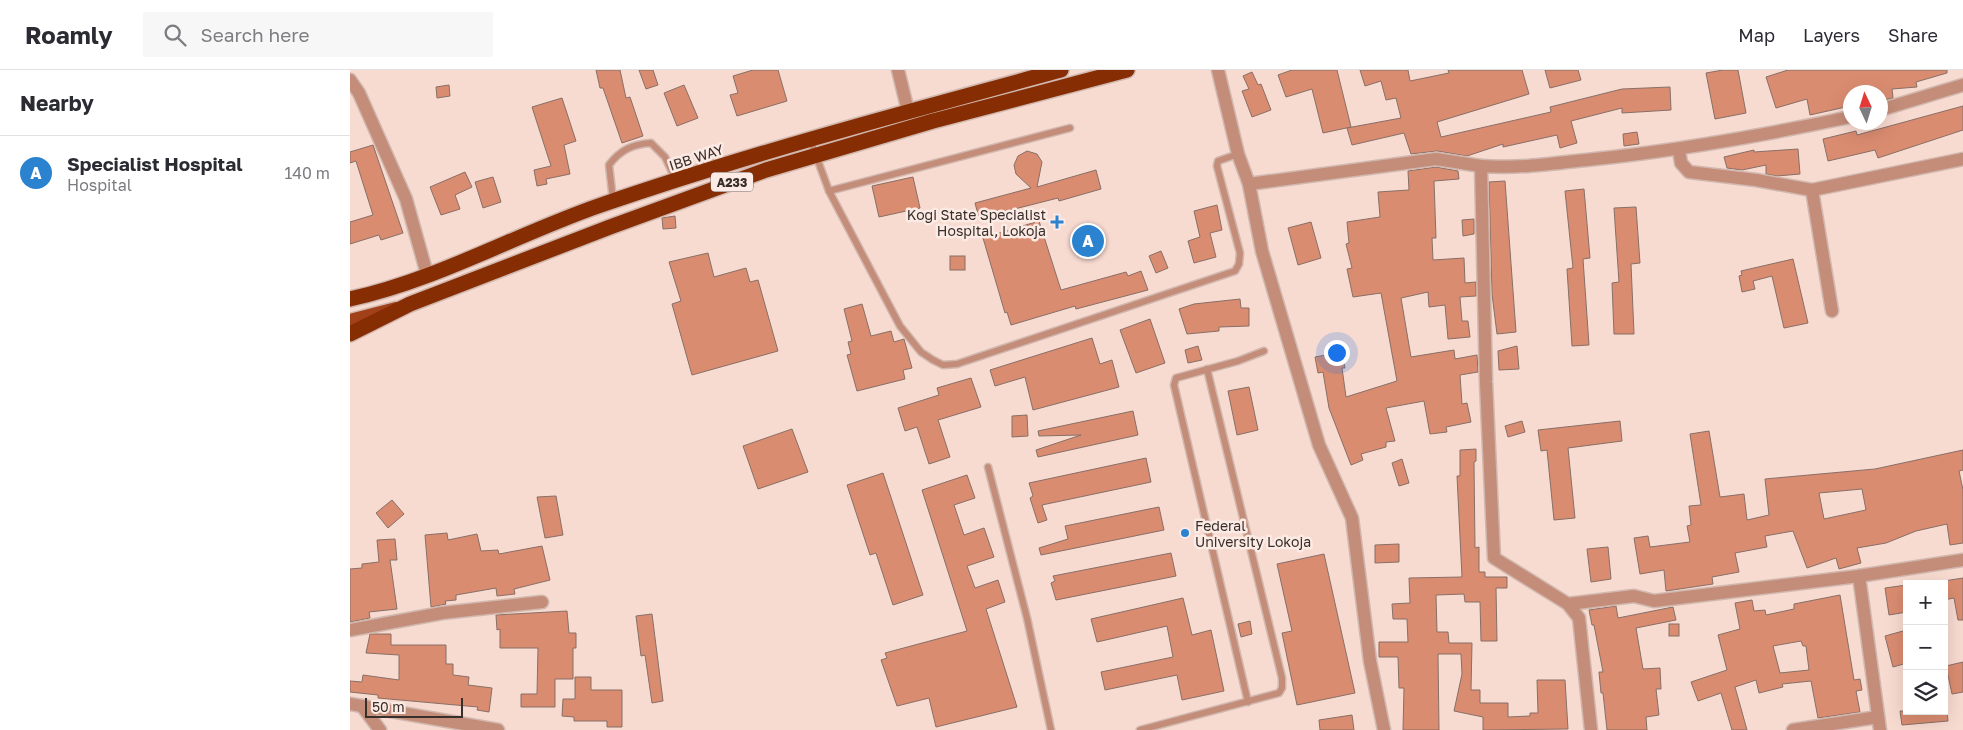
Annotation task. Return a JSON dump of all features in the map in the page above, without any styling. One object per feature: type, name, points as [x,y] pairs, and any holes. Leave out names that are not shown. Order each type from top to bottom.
[{"type":"highway","name":"IBB WAY","points":[[350,299],[378,292],[613,201],[676,180],[908,111],[1061,70]]},
{"type":"highway","name":"A233","points":[[350,334],[410,304],[766,170],[932,121],[1127,70]]},
{"type":"main road","points":[[350,303],[378,292]]},
{"type":"main road","points":[[350,320],[410,304]]},
{"type":"street","points":[[898,70],[908,111]]},
{"type":"street","points":[[1218,70],[1238,154],[1250,184],[1262,251],[1319,445],[1352,518],[1370,661],[1384,730]]},
{"type":"street","points":[[350,80],[359,93],[406,198],[427,274]]},
{"type":"street","points":[[1888,108],[1963,85]]},
{"type":"street","points":[[1250,184],[1436,159],[1509,168],[1678,150],[1737,141],[1843,118]]},
{"type":"street","points":[[1678,150],[1680,163],[1690,172],[1756,180],[1812,190],[1963,159]]},
{"type":"street","points":[[1481,166],[1483,306],[1494,558],[1568,604],[1579,618],[1591,730]]},
{"type":"street","points":[[1812,190],[1832,311]]},
{"type":"street","points":[[1568,604],[1634,596],[1654,601],[1859,576],[1963,560]]},
{"type":"street","points":[[1792,730],[1879,724],[1859,576]]},
{"type":"street","points":[[350,630],[442,613],[542,602]]},
{"type":"street","points":[[356,705],[380,730]]},
{"type":"street","points":[[356,705],[498,730]]},
{"type":"lane","points":[[829,191],[1070,128]]},
{"type":"lane","points":[[810,139],[829,191],[900,326],[921,352],[943,364],[957,364],[1235,271],[1239,264],[1240,252],[1217,166],[1218,161],[1238,154]]},
{"type":"lane","points":[[613,201],[609,165],[617,154],[637,144],[651,143],[665,157],[676,180]]},
{"type":"lane","points":[[1248,702],[1174,385],[1176,378],[1238,361],[1264,351]]},
{"type":"lane","points":[[1140,730],[1279,693],[1282,688],[1282,678],[1207,369]]},
{"type":"lane","points":[[988,467],[1038,665],[1051,730]]},
{"type":"building","points":[[596,70],[620,70],[626,98],[630,97],[643,136],[622,143],[603,88],[600,88]]},
{"type":"building","points":[[639,70],[653,70],[658,85],[646,89]]},
{"type":"building","points":[[753,70],[778,70],[787,101],[737,116],[730,95],[738,93],[733,76]]},
{"type":"building","points":[[1292,70],[1337,70],[1351,127],[1323,133],[1312,89],[1286,97],[1278,75]]},
{"type":"building","points":[[1360,70],[1408,70],[1410,81],[1449,73],[1448,70],[1522,70],[1529,94],[1437,122],[1441,137],[1551,112],[1550,107],[1622,89],[1670,87],[1671,110],[1622,113],[1622,108],[1571,121],[1577,143],[1560,148],[1557,135],[1503,147],[1503,144],[1467,156],[1437,151],[1411,154],[1404,133],[1352,145],[1347,128],[1401,118],[1396,98],[1386,100],[1381,81],[1365,86]]},
{"type":"building","points":[[1545,70],[1578,70],[1581,80],[1550,88]]},
{"type":"building","points":[[1738,70],[1746,113],[1715,119],[1706,73]]},
{"type":"building","points":[[1788,70],[1947,70],[1947,73],[1916,82],[1917,87],[1892,89],[1893,98],[1888,99],[1888,85],[1843,85],[1843,108],[1810,115],[1807,99],[1776,108],[1766,77]]},
{"type":"building","points":[[1252,72],[1258,85],[1261,84],[1271,110],[1252,117],[1242,91],[1249,89],[1243,76]]},
{"type":"building","points":[[449,85],[450,96],[437,98],[436,87]]},
{"type":"building","points":[[684,85],[698,118],[677,126],[664,93]]},
{"type":"building","points":[[562,98],[576,141],[564,145],[570,174],[546,179],[547,184],[537,186],[534,170],[551,166],[532,107]]},
{"type":"building","points":[[1963,106],[1963,130],[1878,158],[1875,150],[1828,161],[1823,139],[1856,131],[1857,135],[1875,130],[1888,130],[1888,127]]},
{"type":"building","points":[[1637,132],[1639,144],[1624,146],[1623,134]]},
{"type":"building","points":[[373,145],[403,233],[381,240],[379,235],[350,244],[350,222],[373,215],[356,161],[350,163],[350,152]]},
{"type":"building","points":[[1798,149],[1800,174],[1777,176],[1766,174],[1766,165],[1742,170],[1727,168],[1724,157],[1754,150],[1754,152]]},
{"type":"building","points":[[1027,151],[1037,154],[1042,162],[1037,187],[1096,170],[1101,189],[1059,201],[1058,198],[979,218],[975,203],[1031,188],[1016,174],[1014,165],[1018,156]]},
{"type":"building","points":[[1436,167],[1458,171],[1459,179],[1434,181],[1436,238],[1432,238],[1433,260],[1464,258],[1465,283],[1476,282],[1476,296],[1460,297],[1462,321],[1468,321],[1470,337],[1448,339],[1445,305],[1429,307],[1428,292],[1401,298],[1411,357],[1454,350],[1455,359],[1477,355],[1478,372],[1460,375],[1462,404],[1467,403],[1471,422],[1446,427],[1447,432],[1430,434],[1424,401],[1386,408],[1395,441],[1386,442],[1386,447],[1361,454],[1363,460],[1351,465],[1329,408],[1323,372],[1318,373],[1315,357],[1342,352],[1345,368],[1342,368],[1346,397],[1397,381],[1381,293],[1353,297],[1347,269],[1352,268],[1346,244],[1349,243],[1347,222],[1380,217],[1378,192],[1409,190],[1408,171]]},
{"type":"building","points":[[465,172],[472,187],[455,195],[460,209],[441,215],[430,187]]},
{"type":"building","points":[[493,177],[501,202],[483,208],[475,182]]},
{"type":"building","points":[[913,177],[920,208],[879,217],[872,186]]},
{"type":"building","points":[[1505,181],[1516,332],[1497,334],[1492,294],[1489,182]]},
{"type":"building","points":[[1584,189],[1590,258],[1583,259],[1589,345],[1572,346],[1567,269],[1573,268],[1565,191]]},
{"type":"building","points":[[1217,205],[1222,230],[1210,233],[1216,257],[1194,263],[1188,241],[1200,237],[1194,211]]},
{"type":"building","points":[[1636,207],[1640,263],[1631,264],[1634,334],[1614,334],[1612,283],[1619,282],[1614,208]]},
{"type":"building","points":[[675,216],[676,228],[663,229],[662,218]]},
{"type":"building","points":[[1474,219],[1474,234],[1463,236],[1462,220]]},
{"type":"building","points":[[1039,221],[1061,290],[1126,272],[1128,276],[1141,271],[1148,290],[1076,309],[1075,306],[1011,325],[1007,312],[1005,313],[983,238]]},
{"type":"building","points":[[1311,222],[1321,258],[1298,265],[1288,228]]},
{"type":"building","points":[[1161,251],[1168,268],[1156,273],[1149,256]]},
{"type":"building","points":[[708,253],[714,277],[746,268],[750,282],[758,280],[778,351],[692,375],[672,304],[681,301],[669,262]]},
{"type":"building","points":[[950,256],[965,256],[965,270],[950,270]]},
{"type":"building","points":[[1793,259],[1808,323],[1784,328],[1772,276],[1753,281],[1755,289],[1742,292],[1739,276],[1742,275],[1741,271]]},
{"type":"building","points":[[1240,299],[1241,308],[1249,308],[1249,326],[1219,327],[1219,331],[1187,334],[1179,309],[1194,304]]},
{"type":"building","points":[[862,304],[871,336],[891,331],[894,342],[904,339],[912,368],[903,370],[905,379],[857,391],[847,355],[851,354],[848,342],[852,341],[844,309]]},
{"type":"building","points":[[1150,319],[1165,363],[1136,373],[1120,330]]},
{"type":"building","points":[[1092,338],[1100,364],[1112,360],[1119,387],[1033,410],[1025,377],[995,386],[990,370]]},
{"type":"building","points":[[1198,346],[1202,360],[1188,363],[1185,350]]},
{"type":"building","points":[[1517,346],[1519,369],[1499,370],[1498,351]]},
{"type":"building","points":[[971,378],[981,407],[938,420],[950,457],[929,464],[917,427],[905,431],[898,408],[939,395],[937,388]]},
{"type":"building","points":[[1249,387],[1258,430],[1237,435],[1228,391]]},
{"type":"building","points":[[1133,411],[1138,435],[1038,457],[1036,450],[1081,435],[1039,436],[1038,431]]},
{"type":"building","points":[[1027,415],[1028,436],[1012,437],[1012,416]]},
{"type":"building","points":[[1522,421],[1525,432],[1508,437],[1505,426]]},
{"type":"building","points":[[1620,421],[1622,441],[1568,448],[1575,518],[1554,520],[1547,450],[1541,451],[1538,430]]},
{"type":"building","points":[[792,429],[808,472],[758,489],[743,446]]},
{"type":"building","points":[[1709,431],[1720,497],[1744,494],[1747,520],[1769,515],[1765,479],[1875,469],[1963,450],[1963,470],[1959,471],[1963,490],[1963,543],[1950,545],[1947,524],[1916,531],[1886,543],[1857,548],[1861,563],[1839,569],[1836,558],[1807,568],[1793,531],[1765,536],[1767,547],[1735,553],[1739,572],[1712,577],[1713,584],[1666,591],[1664,570],[1640,574],[1634,538],[1648,536],[1650,547],[1690,542],[1687,526],[1691,525],[1689,506],[1701,505],[1690,434]],"holes":[[[1862,489],[1866,510],[1824,519],[1819,493]]]},
{"type":"building","points":[[1476,449],[1476,461],[1474,462],[1475,548],[1479,547],[1479,572],[1485,572],[1485,577],[1507,577],[1507,588],[1496,588],[1497,641],[1481,641],[1480,602],[1465,602],[1464,594],[1436,595],[1437,632],[1448,632],[1449,643],[1472,643],[1471,690],[1480,690],[1480,703],[1508,703],[1508,717],[1530,716],[1530,713],[1538,713],[1537,680],[1565,680],[1568,729],[1483,730],[1483,717],[1454,711],[1462,674],[1461,654],[1438,654],[1439,730],[1403,730],[1404,688],[1399,688],[1398,657],[1379,657],[1379,642],[1408,642],[1407,619],[1393,619],[1392,604],[1410,603],[1409,578],[1462,577],[1457,476],[1460,476],[1460,450]]},
{"type":"building","points":[[1146,458],[1151,482],[1042,505],[1047,520],[1038,523],[1030,498],[1033,496],[1029,483]]},
{"type":"building","points":[[1402,459],[1409,483],[1399,486],[1392,463]]},
{"type":"building","points":[[883,473],[923,595],[893,605],[876,553],[870,555],[847,485]]},
{"type":"building","points":[[967,475],[975,498],[954,505],[964,535],[984,528],[994,557],[967,566],[975,588],[998,580],[1005,602],[986,609],[1017,707],[936,727],[929,698],[897,706],[881,660],[887,658],[885,653],[967,631],[922,490]]},
{"type":"building","points":[[556,496],[563,535],[545,538],[537,497]]},
{"type":"building","points":[[392,500],[404,514],[388,528],[376,513]]},
{"type":"building","points":[[1159,507],[1164,530],[1041,555],[1039,548],[1068,539],[1065,526]]},
{"type":"building","points":[[447,533],[448,540],[477,534],[481,551],[498,550],[499,554],[542,546],[550,580],[514,589],[515,594],[497,596],[496,588],[456,595],[456,600],[445,601],[446,604],[431,607],[425,535]]},
{"type":"building","points":[[395,539],[397,560],[390,560],[397,609],[369,612],[370,618],[350,622],[350,569],[362,568],[362,564],[379,562],[377,540]]},
{"type":"building","points":[[1399,544],[1399,562],[1375,563],[1375,545]]},
{"type":"building","points":[[1608,547],[1611,579],[1591,582],[1587,549]]},
{"type":"building","points":[[1171,553],[1176,576],[1056,600],[1051,583],[1055,581],[1053,576]]},
{"type":"building","points":[[1324,554],[1355,693],[1297,705],[1282,633],[1292,631],[1277,564]]},
{"type":"building","points":[[1963,578],[1963,620],[1958,620],[1954,598],[1948,599],[1948,580]]},
{"type":"building","points":[[1903,586],[1903,613],[1889,615],[1885,588]]},
{"type":"building","points":[[1840,595],[1854,680],[1860,679],[1862,690],[1856,691],[1860,712],[1818,718],[1811,681],[1782,684],[1783,687],[1759,693],[1756,680],[1735,687],[1747,730],[1732,730],[1721,693],[1698,701],[1691,682],[1727,670],[1718,635],[1740,629],[1735,603],[1752,600],[1754,611],[1765,610],[1766,615],[1794,609],[1794,604]],"holes":[[[1801,641],[1803,646],[1806,646],[1809,670],[1780,673],[1773,646]]]},
{"type":"building","points":[[1183,598],[1192,635],[1211,630],[1224,691],[1182,700],[1177,675],[1105,690],[1101,672],[1173,657],[1167,626],[1097,642],[1091,619]]},
{"type":"building","points":[[1616,606],[1618,618],[1673,607],[1676,620],[1636,628],[1643,669],[1660,668],[1661,689],[1656,689],[1659,715],[1646,717],[1647,730],[1607,730],[1599,672],[1603,672],[1594,625],[1592,625],[1589,610]]},
{"type":"building","points":[[567,611],[569,633],[576,633],[576,648],[573,648],[573,679],[555,679],[555,707],[521,707],[521,694],[537,694],[538,648],[500,648],[500,629],[497,630],[496,615]]},
{"type":"building","points":[[652,614],[663,701],[652,703],[645,655],[641,656],[636,616]]},
{"type":"building","points":[[1250,621],[1252,634],[1241,637],[1238,624]]},
{"type":"building","points":[[1669,624],[1679,624],[1679,636],[1669,636]]},
{"type":"building","points":[[1903,631],[1903,664],[1893,667],[1885,636]]},
{"type":"building","points":[[370,634],[391,634],[391,645],[446,645],[446,664],[453,664],[453,675],[469,677],[468,685],[492,688],[489,712],[477,710],[478,707],[378,698],[378,695],[350,692],[350,681],[362,682],[363,675],[399,680],[399,655],[366,653]]},
{"type":"building","points":[[1963,662],[1963,692],[1952,694],[1948,666]]},
{"type":"building","points":[[575,677],[591,677],[591,690],[622,690],[622,727],[607,727],[607,721],[574,721],[574,717],[562,716],[563,699],[575,699]]},
{"type":"building","points":[[1900,711],[1903,711],[1903,715],[1947,715],[1948,721],[1902,725]]},
{"type":"building","points":[[1352,715],[1354,730],[1320,730],[1319,720]]},
{"type":"place","name":"Kogi State Specialist Hospital, Lokoja","points":[[1057,222]]},
{"type":"place","name":"Specialist Hospital","points":[[1088,241]]},
{"type":"place","name":"Federal University Lokoja","points":[[1185,533]]}]
